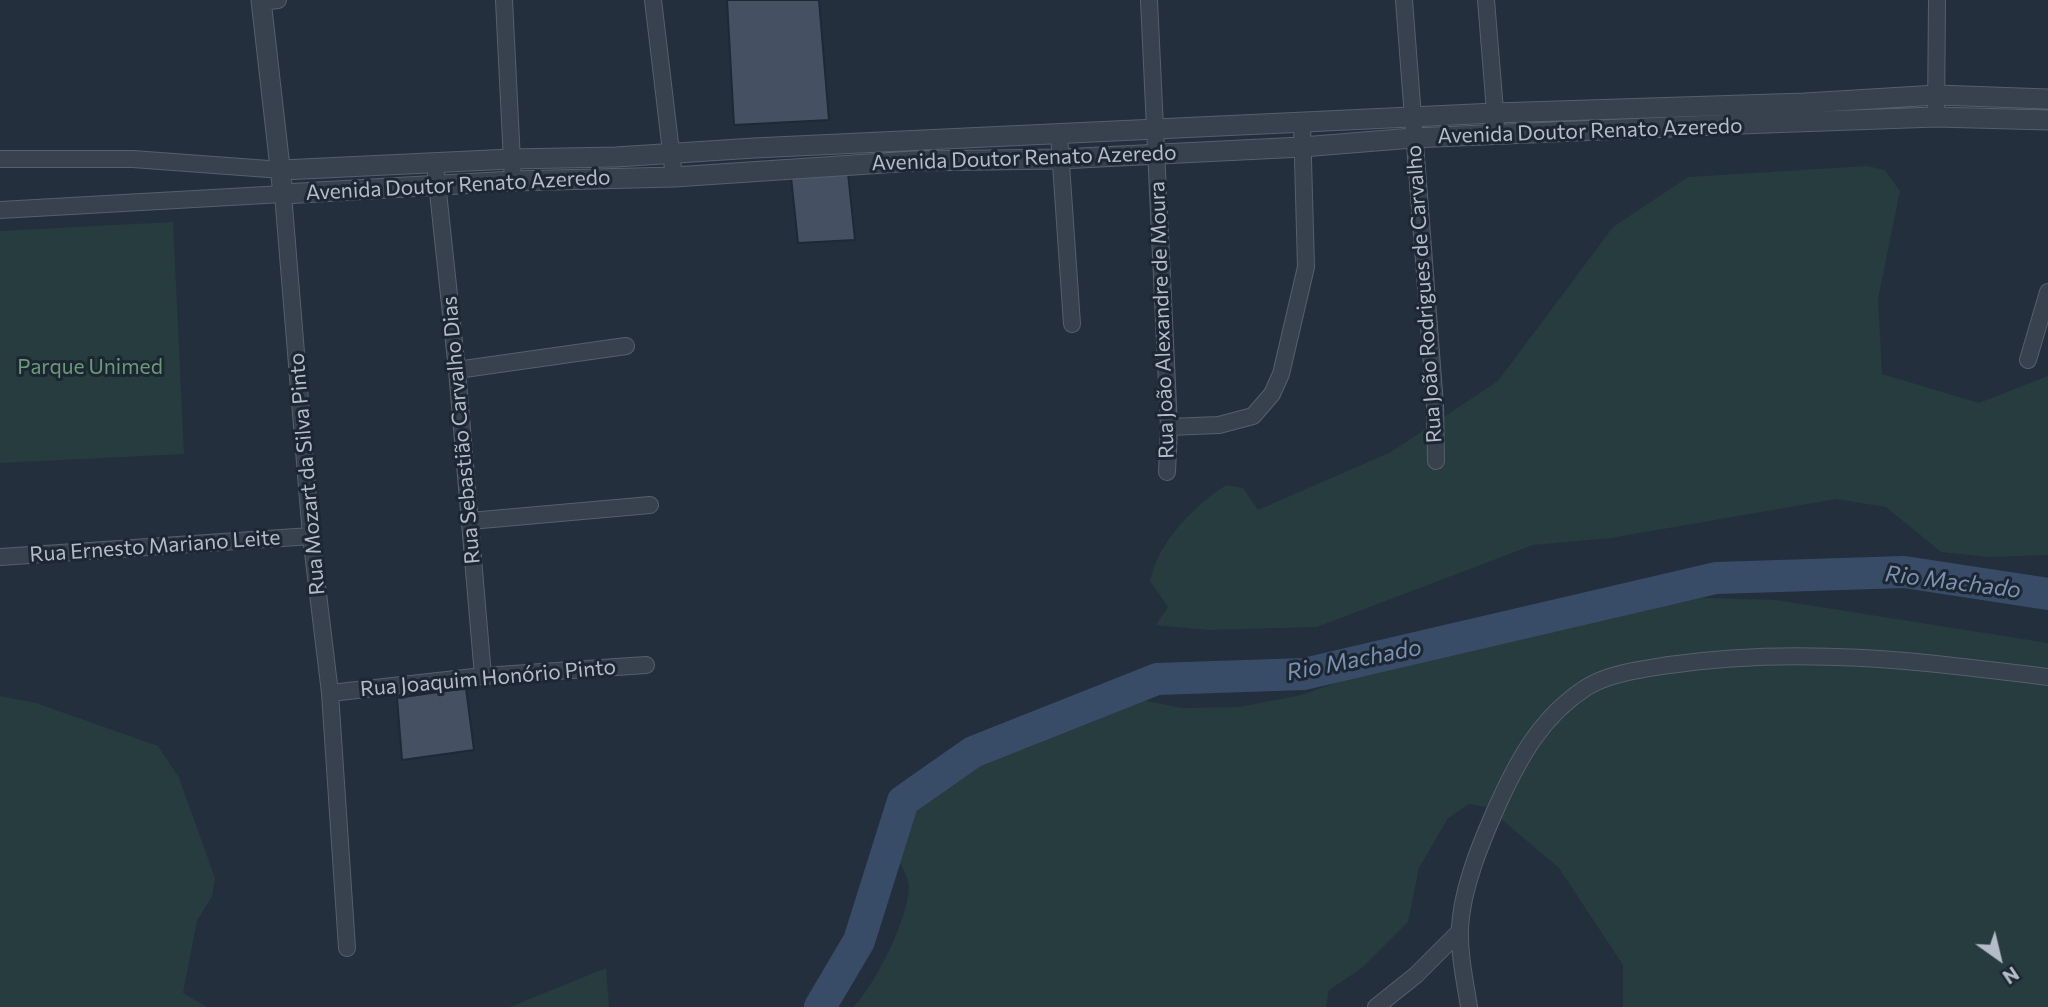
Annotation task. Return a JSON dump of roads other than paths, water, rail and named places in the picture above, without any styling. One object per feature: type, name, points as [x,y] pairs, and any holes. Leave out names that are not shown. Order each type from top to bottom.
[{"type":"street","points":[[504,0],[513,181]]},
{"type":"street","points":[[653,0],[674,177]]},
{"type":"street","name":"Rua João Alexandre de Moura","points":[[1149,0],[1169,427],[1167,472]]},
{"type":"street","name":"Rua João Rodrigues de Carvalho","points":[[1404,0],[1435,404],[1436,461]]},
{"type":"street","points":[[1486,0],[1497,135]]},
{"type":"street","points":[[1937,0],[1937,117]]},
{"type":"street","name":"Rua Mozart da Silva Pinto","points":[[267,1],[311,536],[330,693],[347,948]]},
{"type":"street","name":"Avenida Doutor Renato Azeredo","points":[[1806,113],[1870,99],[1937,94],[2048,99]]},
{"type":"street","points":[[1870,99],[1870,120]]},
{"type":"street","points":[[1570,112],[1570,133]]},
{"type":"street","name":"Avenida Doutor Renato Azeredo","points":[[0,210],[513,181],[674,177],[755,171],[851,155],[913,141],[1495,113],[1806,113],[1870,120],[1937,117],[2048,120]]},
{"type":"street","name":"Avenida Doutor Renato Azeredo","points":[[0,159],[133,159],[282,170],[511,159],[673,155],[754,148],[914,161],[1060,159],[1302,148],[1413,138],[1570,133],[1740,115]]},
{"type":"street","points":[[1169,427],[1238,422],[1253,416],[1272,394],[1281,374],[1304,285],[1307,230],[1302,124]]},
{"type":"street","points":[[1224,126],[1224,150]]},
{"type":"street","points":[[1090,133],[1092,156]]},
{"type":"street","points":[[1059,135],[1073,324]]},
{"type":"street","points":[[1014,136],[1015,159]]},
{"type":"street","points":[[966,139],[967,160]]},
{"type":"street","points":[[913,141],[914,161]]},
{"type":"street","points":[[754,148],[755,171]]},
{"type":"street","points":[[616,157],[619,177]]},
{"type":"street","points":[[565,158],[567,180]]},
{"type":"street","name":"Rua Sebastião Carvalho Dias","points":[[435,164],[457,370],[483,676]]},
{"type":"street","points":[[222,166],[224,196]]},
{"type":"street","points":[[2028,360],[2048,292]]},
{"type":"street","points":[[457,370],[626,346]]},
{"type":"street","points":[[470,521],[650,505]]},
{"type":"street","name":"Rua Ernesto Mariano Leite","points":[[0,557],[311,536]]},
{"type":"street","points":[[1469,1007],[1460,931],[1466,895],[1490,822],[1526,747],[1550,716],[1589,685],[1643,669],[1712,659],[1837,655],[2048,677]]},
{"type":"street","name":"Rua Joaquim Honório Pinto","points":[[330,693],[483,676],[646,665]]},
{"type":"street","points":[[1376,1007],[1416,975],[1460,931]]},
{"type":"waterway","name":"Rio Machado","points":[[820,1007],[859,941],[903,801],[973,752],[1157,679],[1304,674],[1716,578],[1904,572],[2048,594]]},
{"type":"park label","name":"Parque Unimed","points":[[90,367]]}]
